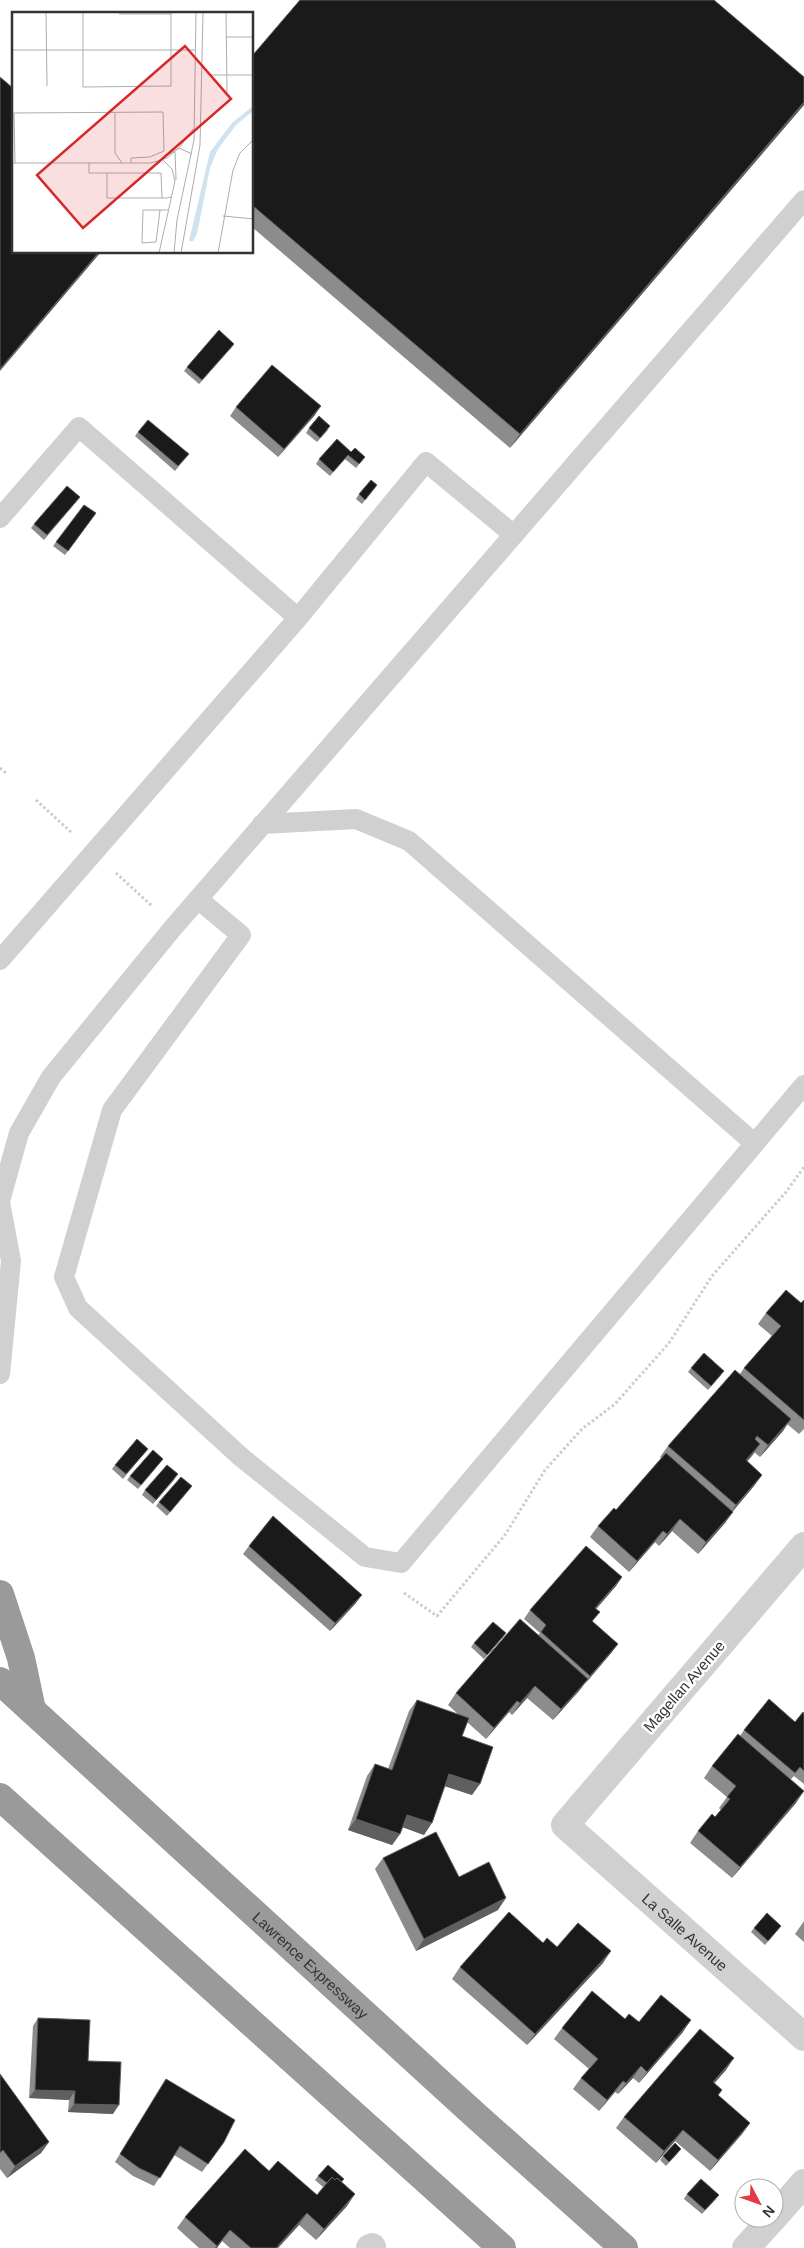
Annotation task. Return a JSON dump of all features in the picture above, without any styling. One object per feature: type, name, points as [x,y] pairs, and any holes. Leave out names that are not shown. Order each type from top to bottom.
[{"type":"highway","points":[[0,1594],[21,1658],[32,1710]]},
{"type":"highway","name":"Lawrence Expressway","points":[[0,1681],[474,2114],[624,2248]]},
{"type":"highway","points":[[0,1797],[502,2248]]},
{"type":"street","name":"Magellan Avenue","points":[[565,1825],[804,1546]]},
{"type":"street","name":"La Salle Avenue","points":[[565,1825],[804,2037]]},
{"type":"street","points":[[784,2205],[804,2183]]},
{"type":"street","points":[[746,2248],[763,2228]]},
{"type":"lane","points":[[0,1374],[11,1261],[0,1202],[18,1133],[51,1077],[262,824],[804,200]]},
{"type":"lane","points":[[0,518],[79,427],[298,618]]},
{"type":"lane","points":[[0,960],[298,618],[426,462],[514,535]]},
{"type":"lane","points":[[262,824],[356,819],[409,841],[754,1143]]},
{"type":"lane","points":[[198,899],[242,935],[112,1110],[64,1277],[78,1308],[241,1457],[365,1558],[401,1563],[804,1085]]},
{"type":"path","points":[[0,768],[7,774]]},
{"type":"path","points":[[36,800],[76,836]]},
{"type":"path","points":[[113,870],[152,906]]},
{"type":"path","points":[[402,1592],[437,1616],[506,1535],[545,1470],[582,1429],[615,1404],[669,1343],[712,1276],[786,1192],[804,1167]]},
{"type":"building","points":[[300,0],[714,0],[804,77],[804,102],[520,434],[254,207],[254,54]]},
{"type":"building","points":[[0,77],[12,87],[12,254],[97,254],[0,369]]},
{"type":"building","points":[[219,330],[234,344],[202,380],[187,367]]},
{"type":"building","points":[[272,365],[321,406],[284,449],[236,407]]},
{"type":"building","points":[[319,416],[330,426],[320,438],[309,428]]},
{"type":"building","points":[[148,420],[189,454],[178,466],[138,432]]},
{"type":"building","points":[[337,439],[351,452],[355,448],[365,457],[359,464],[348,455],[333,472],[319,459]]},
{"type":"building","points":[[371,480],[377,485],[365,500],[359,494]]},
{"type":"building","points":[[67,486],[80,497],[47,535],[34,524]]},
{"type":"building","points":[[84,505],[96,513],[68,551],[56,542]]},
{"type":"building","points":[[786,1290],[801,1303],[804,1300],[804,1420],[744,1368],[781,1326],[766,1313]]},
{"type":"building","points":[[704,1353],[724,1371],[711,1386],[691,1368]]},
{"type":"building","points":[[735,1370],[791,1419],[768,1445],[757,1436],[755,1439],[760,1444],[746,1460],[762,1475],[736,1505],[668,1446]]},
{"type":"building","points":[[137,1439],[148,1449],[126,1474],[115,1465]]},
{"type":"building","points":[[153,1450],[163,1459],[141,1485],[130,1476]]},
{"type":"building","points":[[666,1453],[733,1512],[706,1542],[680,1519],[667,1534],[663,1531],[637,1561],[598,1526],[614,1508],[616,1510]]},
{"type":"building","points":[[167,1465],[178,1474],[156,1500],[145,1490]]},
{"type":"building","points":[[181,1477],[192,1486],[170,1512],[159,1502]]},
{"type":"building","points":[[273,1516],[362,1595],[335,1623],[249,1546]]},
{"type":"building","points":[[586,1546],[622,1577],[595,1608],[600,1612],[592,1621],[618,1644],[590,1676],[541,1632],[546,1625],[530,1610]]},
{"type":"building","points":[[520,1619],[588,1679],[561,1709],[535,1686],[520,1703],[517,1701],[494,1728],[456,1693]]},
{"type":"building","points":[[493,1622],[506,1633],[487,1655],[474,1643]]},
{"type":"building","points":[[769,1699],[795,1722],[803,1712],[804,1714],[804,1771],[800,1767],[795,1773],[744,1730]]},
{"type":"building","points":[[417,1700],[469,1718],[462,1736],[493,1747],[480,1784],[449,1774],[432,1823],[407,1815],[400,1834],[356,1819],[375,1764],[392,1770]]},
{"type":"building","points":[[738,1734],[804,1791],[740,1867],[698,1831],[712,1814],[715,1817],[730,1799],[727,1797],[736,1786],[712,1766]]},
{"type":"building","points":[[436,1832],[459,1877],[489,1862],[506,1898],[424,1939],[383,1858]]},
{"type":"building","points":[[509,1912],[543,1943],[547,1938],[557,1947],[578,1923],[611,1951],[535,2034],[460,1967]]},
{"type":"building","points":[[767,1913],[781,1926],[768,1941],[754,1928]]},
{"type":"building","points":[[592,1991],[625,2019],[629,2014],[639,2022],[661,1995],[691,2020],[647,2072],[641,2066],[626,2083],[623,2081],[607,2100],[581,2078],[598,2059],[562,2028]]},
{"type":"building","points":[[38,2018],[90,2020],[88,2061],[121,2062],[119,2105],[74,2104],[75,2091],[35,2090]]},
{"type":"building","points":[[700,2029],[734,2058],[713,2082],[722,2090],[718,2095],[750,2123],[718,2160],[683,2130],[664,2151],[624,2117]]},
{"type":"building","points":[[0,2074],[49,2142],[15,2166],[3,2150],[0,2153]]},
{"type":"building","points":[[166,2079],[235,2120],[224,2142],[208,2164],[180,2146],[160,2178],[139,2168],[120,2154]]},
{"type":"building","points":[[675,2143],[681,2149],[669,2162],[663,2156]]},
{"type":"building","points":[[245,2149],[269,2171],[278,2161],[317,2195],[332,2177],[335,2180],[337,2178],[355,2194],[324,2229],[307,2213],[276,2248],[251,2248],[230,2230],[217,2246],[185,2217]]},
{"type":"building","points":[[328,2165],[344,2179],[341,2182],[337,2178],[335,2180],[332,2177],[327,2183],[318,2176]]},
{"type":"building","points":[[701,2179],[719,2195],[705,2210],[687,2194]]}]
